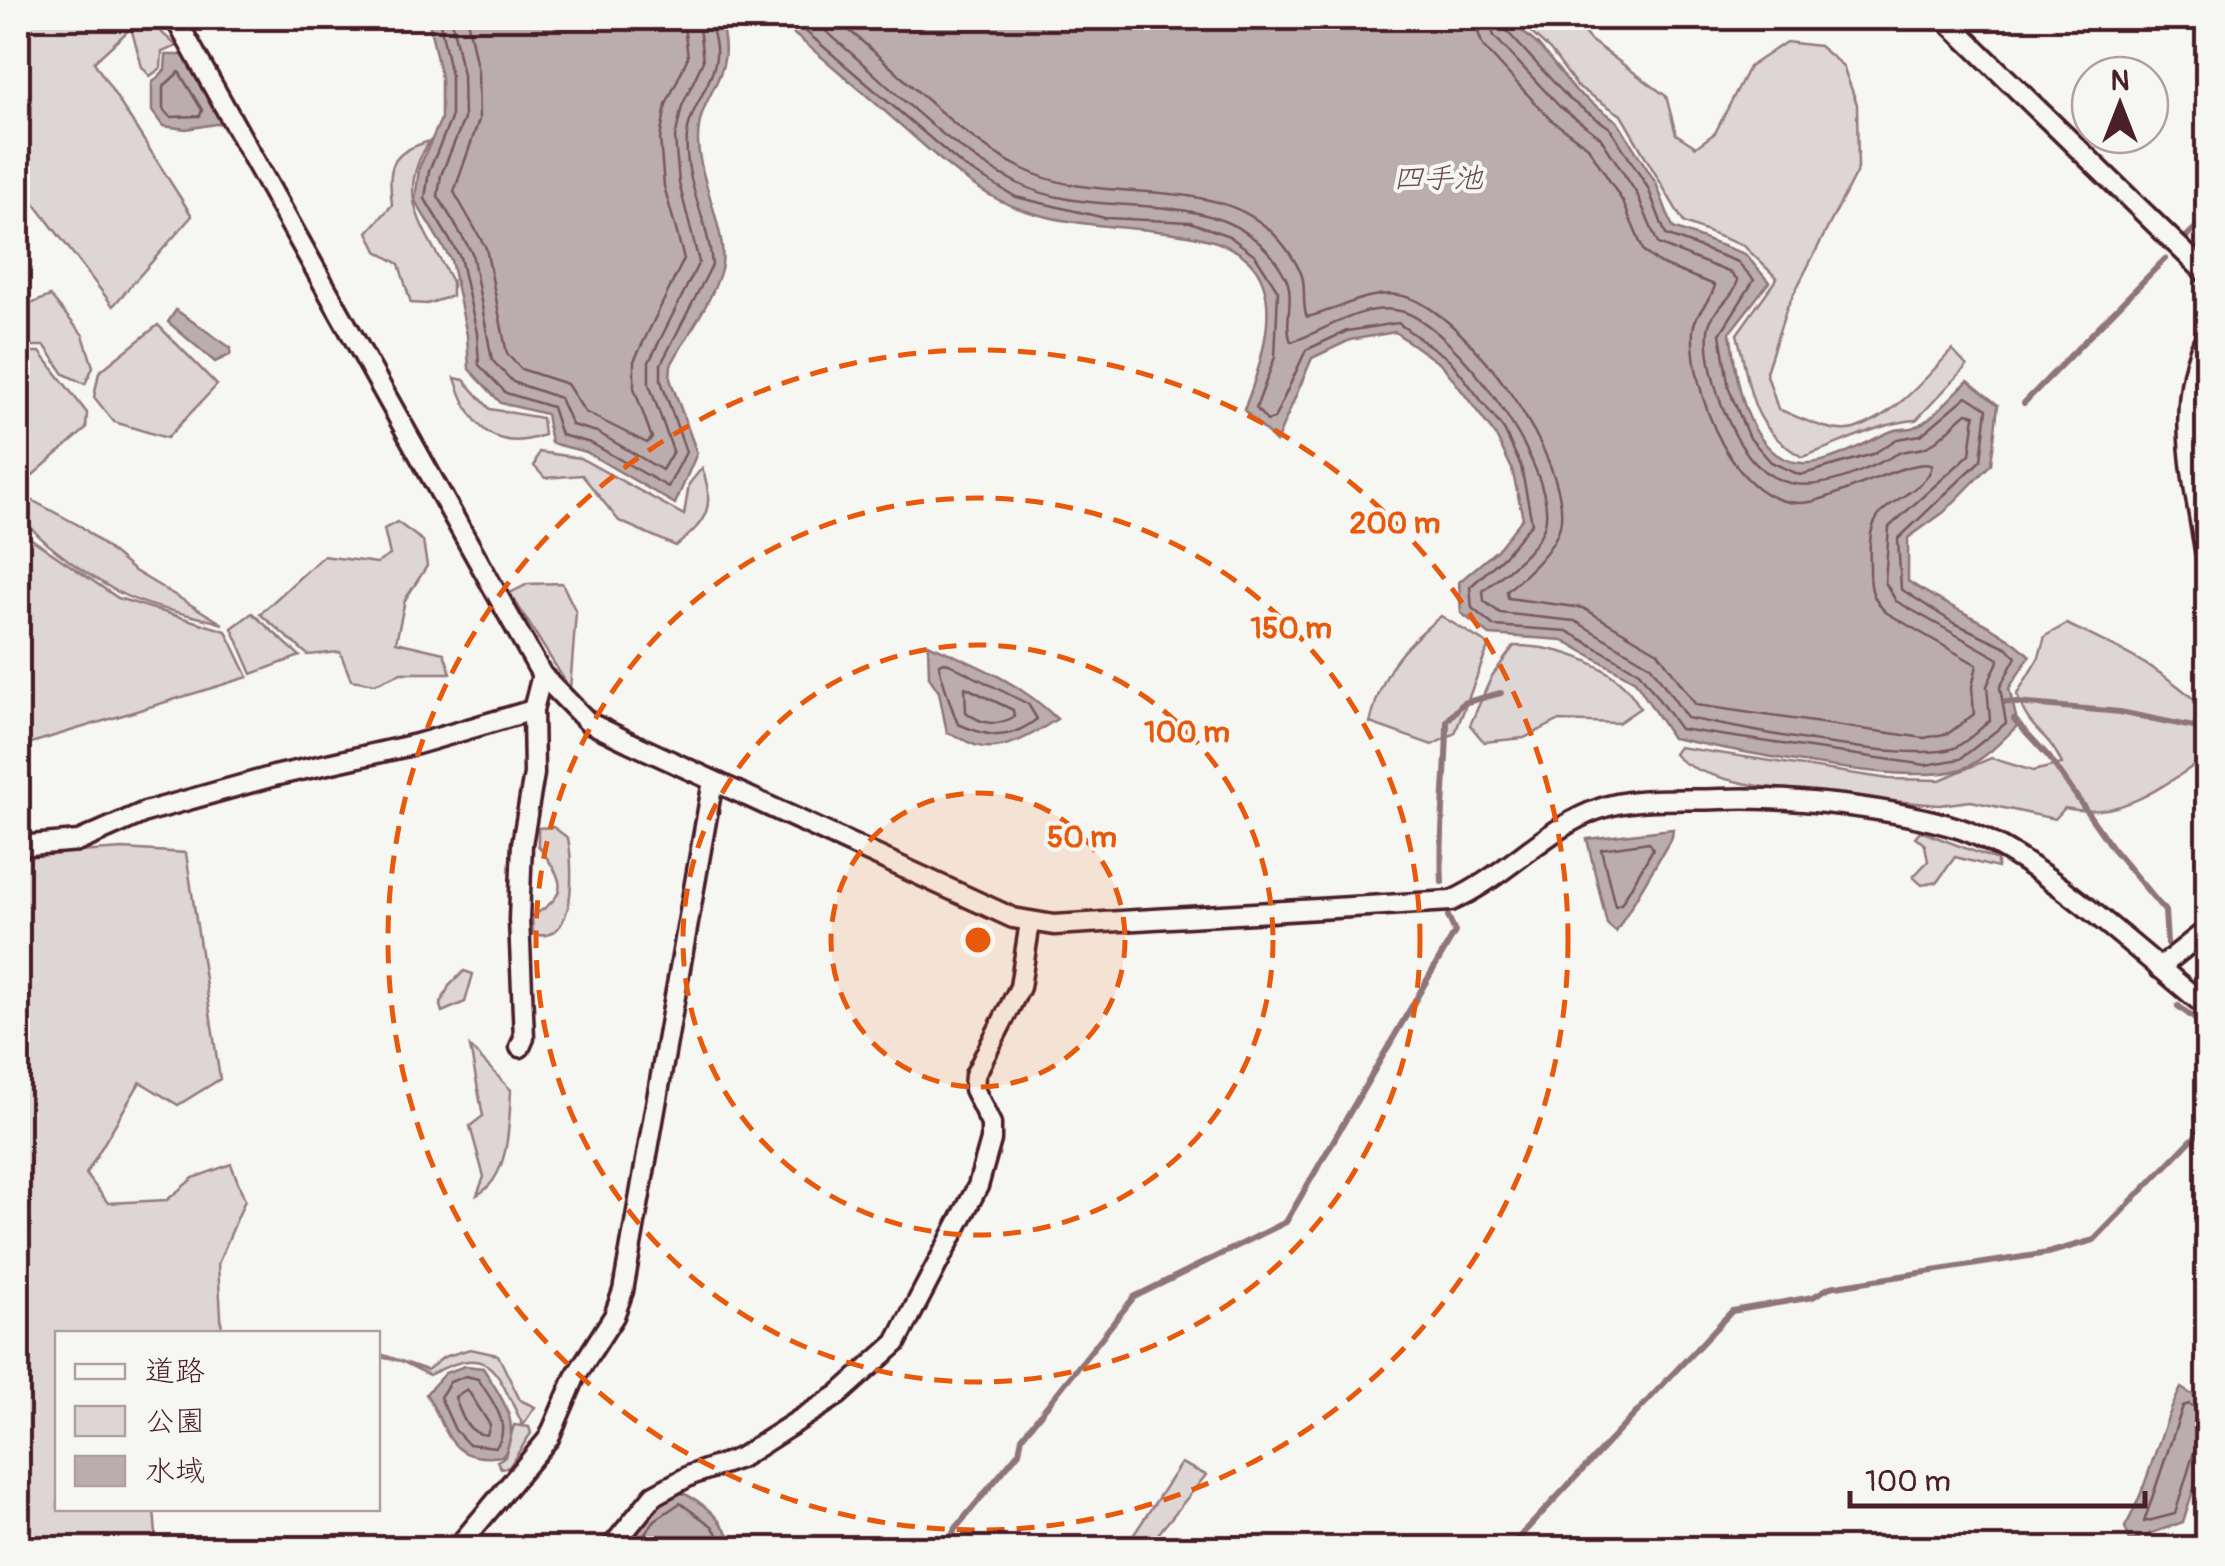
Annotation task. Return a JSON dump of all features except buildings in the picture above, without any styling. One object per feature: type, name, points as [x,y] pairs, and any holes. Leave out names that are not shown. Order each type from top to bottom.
[{"type":"street","points":[[175,18],[542,675],[588,722],[1030,922],[1231,916],[1450,902],[1485,886],[1567,826],[1600,808],[1768,798],[1963,830],[2007,851],[2208,1008]]},
{"type":"street","points":[[1944,18],[2208,275]]},
{"type":"street","points":[[2208,332],[2190,372],[2187,422],[2208,569]]},
{"type":"street","points":[[520,1047],[524,1038],[519,920],[522,844],[534,774],[533,710],[542,675]]},
{"type":"street","points":[[18,846],[80,841],[145,812],[533,710]]},
{"type":"street","points":[[457,1548],[549,1438],[575,1378],[614,1316],[713,781]]},
{"type":"street","points":[[611,1548],[654,1495],[756,1448],[838,1395],[896,1343],[978,1186],[991,1140],[991,1124],[974,1089],[975,1076],[1020,987],[1030,922]]},
{"type":"street","points":[[2159,968],[2208,929]]},
{"type":"green space","points":[[18,18],[145,18],[177,46],[162,52],[161,68],[150,76],[142,67],[131,28],[94,62],[192,216],[113,306],[18,182]]},
{"type":"green space","points":[[1515,18],[1572,18],[1590,40],[1666,96],[1676,134],[1696,147],[1715,133],[1749,67],[1786,42],[1819,46],[1843,66],[1857,104],[1858,169],[1787,307],[1766,372],[1778,409],[1826,427],[1854,429],[1895,406],[1952,350],[1967,366],[1916,420],[1873,430],[1802,457],[1784,445],[1771,433],[1755,405],[1737,334],[1777,278],[1744,246],[1684,223],[1621,115],[1577,86],[1550,50]]},
{"type":"green space","points":[[430,141],[419,161],[413,196],[424,229],[452,282],[452,296],[427,304],[411,303],[399,264],[377,251],[368,232],[392,205],[390,180],[394,163],[406,151]]},
{"type":"green space","points":[[50,296],[83,335],[93,367],[85,384],[64,374],[45,346],[18,346],[18,309]]},
{"type":"green space","points":[[158,325],[217,385],[167,438],[114,422],[94,397],[99,372]]},
{"type":"green space","points":[[18,352],[40,352],[87,413],[86,429],[18,488]]},
{"type":"green space","points":[[455,378],[464,380],[490,409],[542,418],[544,435],[510,440],[485,430],[468,409]]},
{"type":"green space","points":[[539,452],[580,458],[684,515],[689,484],[702,468],[708,493],[706,512],[676,546],[619,521],[582,475],[545,478],[534,466]]},
{"type":"green space","points":[[24,496],[82,527],[133,570],[223,624],[142,602],[91,576],[57,552],[29,525],[18,500]]},
{"type":"green space","points":[[397,522],[423,541],[427,566],[405,600],[396,642],[444,653],[451,673],[401,673],[375,684],[351,680],[340,652],[308,655],[260,614],[323,556],[377,563],[390,555],[384,529]]},
{"type":"green space","points":[[18,523],[30,538],[118,598],[226,631],[248,677],[18,747]]},
{"type":"green space","points":[[562,583],[576,612],[570,689],[510,593],[528,584]]},
{"type":"green space","points":[[252,613],[300,656],[252,674],[232,628]]},
{"type":"green space","points":[[1441,616],[1489,645],[1455,733],[1432,745],[1370,723],[1395,662]]},
{"type":"green space","points":[[2067,624],[2142,662],[2193,698],[2207,713],[2207,757],[2123,805],[2085,811],[2065,808],[2055,819],[1971,801],[1939,805],[1757,786],[1692,767],[1674,754],[1679,747],[1889,779],[1940,780],[1991,758],[2033,771],[2062,764],[2051,744],[2027,717],[2017,694],[2039,657],[2045,636]]},
{"type":"green space","points":[[1514,646],[1569,654],[1603,669],[1618,680],[1640,708],[1618,723],[1558,721],[1524,738],[1484,742],[1470,725],[1492,676]]},
{"type":"green space","points":[[553,827],[568,838],[569,901],[558,928],[548,935],[533,934],[532,916],[559,891],[557,875],[538,845],[538,828]]},
{"type":"green space","points":[[1920,831],[1997,860],[1997,868],[1955,857],[1937,882],[1922,885],[1913,877],[1928,861],[1925,845],[1915,837]]},
{"type":"green space","points":[[123,849],[186,853],[220,1079],[178,1105],[140,1082],[86,1174],[108,1203],[167,1200],[193,1178],[231,1164],[245,1200],[218,1264],[222,1331],[55,1331],[55,1511],[154,1511],[157,1548],[18,1548],[18,856]]},
{"type":"green space","points":[[464,971],[473,974],[465,1002],[442,1012],[440,1005],[449,986]]},
{"type":"green space","points":[[470,1047],[511,1090],[502,1163],[488,1187],[477,1195],[484,1177],[470,1126],[483,1116]]},
{"type":"green space","points":[[470,1349],[498,1355],[520,1400],[535,1407],[522,1426],[529,1427],[531,1433],[509,1467],[501,1468],[497,1461],[505,1457],[514,1425],[521,1426],[521,1421],[497,1375],[488,1366],[466,1361],[429,1375],[401,1361],[380,1357],[380,1354],[427,1370],[444,1357]]},
{"type":"green space","points":[[1181,1463],[1206,1475],[1154,1539],[1159,1548],[1125,1548]]},
{"type":"water","points":[[428,18],[719,18],[724,56],[699,124],[698,141],[723,256],[712,294],[671,365],[670,379],[697,453],[675,504],[586,452],[551,443],[546,414],[501,403],[469,369],[467,335],[451,260],[415,201],[419,168],[441,119],[441,78]]},
{"type":"water","name":"四手池","points":[[774,18],[1507,18],[1538,45],[1576,91],[1617,121],[1656,183],[1673,228],[1745,254],[1769,282],[1730,332],[1748,414],[1764,443],[1776,454],[1790,461],[1819,462],[1892,431],[1915,427],[1936,413],[1968,381],[1998,405],[1991,464],[1944,512],[1908,538],[1908,581],[2004,635],[2030,656],[2009,688],[2018,725],[1979,760],[1940,773],[1866,771],[1777,758],[1672,738],[1635,681],[1563,640],[1490,635],[1461,613],[1459,582],[1497,550],[1523,518],[1512,469],[1496,436],[1443,366],[1395,332],[1350,340],[1312,358],[1276,442],[1244,410],[1265,336],[1264,287],[1245,257],[1210,240],[1063,220],[996,198],[951,168]]},
{"type":"water","points":[[166,55],[183,55],[221,123],[186,129],[163,126],[152,111],[152,83],[165,70]]},
{"type":"water","points":[[176,310],[231,348],[230,355],[215,362],[168,322]]},
{"type":"water","points":[[928,644],[1013,685],[1057,719],[1004,746],[981,747],[947,733],[939,692],[929,677]]},
{"type":"water","points":[[1673,829],[1616,932],[1607,924],[1587,839]]},
{"type":"water","points":[[465,1366],[483,1368],[507,1410],[511,1432],[503,1456],[485,1457],[460,1450],[426,1394],[445,1373]]},
{"type":"water","points":[[2181,1388],[2201,1400],[2206,1431],[2202,1461],[2183,1522],[2130,1541],[2125,1527]]},
{"type":"water","points":[[677,1491],[705,1507],[738,1548],[625,1548],[648,1513]]},
{"type":"waterway","points":[[2186,237],[2208,216]]},
{"type":"waterway","points":[[2024,403],[2165,259]]},
{"type":"waterway","points":[[1442,882],[1447,721],[1463,703],[1501,693]]},
{"type":"waterway","points":[[2006,702],[2120,712],[2208,730]]},
{"type":"waterway","points":[[2014,719],[2049,757],[2112,848],[2165,911],[2167,943]]},
{"type":"waterway","points":[[946,1548],[955,1529],[1019,1452],[1022,1437],[1134,1297],[1286,1222],[1455,932],[1448,916]]},
{"type":"waterway","points":[[2178,1006],[2208,1029]]},
{"type":"waterway","points":[[1509,1548],[1732,1311],[1813,1297],[1830,1287],[2048,1253],[2094,1240],[2208,1123]]}]
